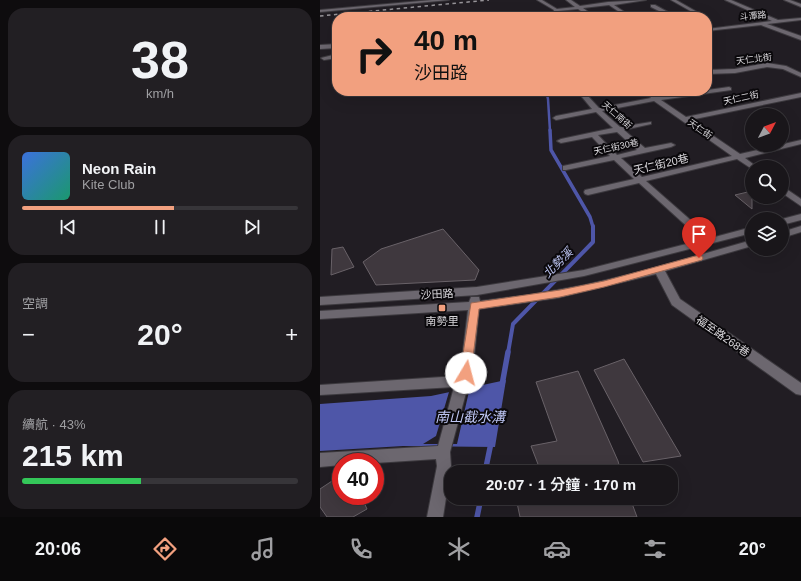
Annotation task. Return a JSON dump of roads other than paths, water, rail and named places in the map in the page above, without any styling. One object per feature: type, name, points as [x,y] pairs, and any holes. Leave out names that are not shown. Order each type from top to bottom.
[{"type":"street","points":[[383,0],[387,5]]},
{"type":"street","points":[[320,11],[447,0]]},
{"type":"street","points":[[539,0],[556,10],[578,6],[644,0]]},
{"type":"street","points":[[568,0],[586,12]]},
{"type":"street","points":[[672,0],[695,12]]},
{"type":"street","points":[[727,0],[776,22]]},
{"type":"street","points":[[786,0],[801,6]]},
{"type":"street","points":[[608,3],[622,12]]},
{"type":"street","points":[[653,6],[665,12]]},
{"type":"street","name":"斗潭路","points":[[712,29],[801,19]]},
{"type":"street","points":[[713,22],[724,28]]},
{"type":"street","points":[[760,24],[801,38]]},
{"type":"street","points":[[712,26],[724,28]]},
{"type":"street","points":[[320,47],[332,46]]},
{"type":"street","points":[[324,58],[332,57]]},
{"type":"street","name":"天仁北街","points":[[712,72],[735,71],[767,65],[784,67],[801,75]]},
{"type":"street","points":[[712,92],[729,89]]},
{"type":"street","name":"天仁二街","points":[[686,119],[801,95]]},
{"type":"street","name":"天仁南街","points":[[584,96],[597,110],[643,151]]},
{"type":"street","points":[[556,118],[655,98],[682,96]]},
{"type":"street","name":"天仁街","points":[[655,98],[745,161]]},
{"type":"street","points":[[561,140],[649,123]]},
{"type":"street","points":[[593,134],[615,157],[710,241],[745,232]]},
{"type":"street","name":"天仁街20巷","points":[[588,192],[801,142]]},
{"type":"street","name":"天仁街30巷","points":[[566,168],[671,146]]},
{"type":"street","points":[[789,194],[801,203]]},
{"type":"street","points":[[789,220],[801,217]]},
{"type":"street","points":[[789,232],[801,229]]},
{"type":"street","name":"沙田路","points":[[320,301],[477,291],[553,278],[621,264],[710,241]]},
{"type":"street","points":[[659,270],[745,245]]},
{"type":"street","name":"沙田路","points":[[320,315],[474,306],[529,299],[560,294],[659,270]]},
{"type":"street","name":"福至路268巷","points":[[659,270],[676,302],[801,390]]},
{"type":"street","points":[[435,517],[444,466],[443,452],[462,380],[466,373],[468,364],[471,322],[477,291]]},
{"type":"street","points":[[320,390],[462,380]]},
{"type":"street","points":[[320,460],[443,452]]},
{"type":"water","name":"南山截水溝","points":[[506,380],[495,447],[403,446],[320,451],[320,404],[431,396]]},
{"type":"waterway","name":"北勢溪","points":[[547,96],[550,131]]},
{"type":"waterway","name":"北勢溪","points":[[550,130],[551,150],[590,217],[593,227]]},
{"type":"waterway","name":"北勢溪","points":[[508,353],[513,324],[593,242],[593,227]]},
{"type":"waterway","name":"北勢溪","points":[[502,385],[508,352]]},
{"type":"waterway","name":"北勢溪","points":[[486,465],[491,443]]},
{"type":"waterway","name":"北勢溪","points":[[477,517],[480,505]]},
{"type":"railway","points":[[362,12],[489,0]]},
{"type":"railway","points":[[320,16],[332,15]]},
{"type":"place","name":"南勢里","points":[[442,308]]}]
